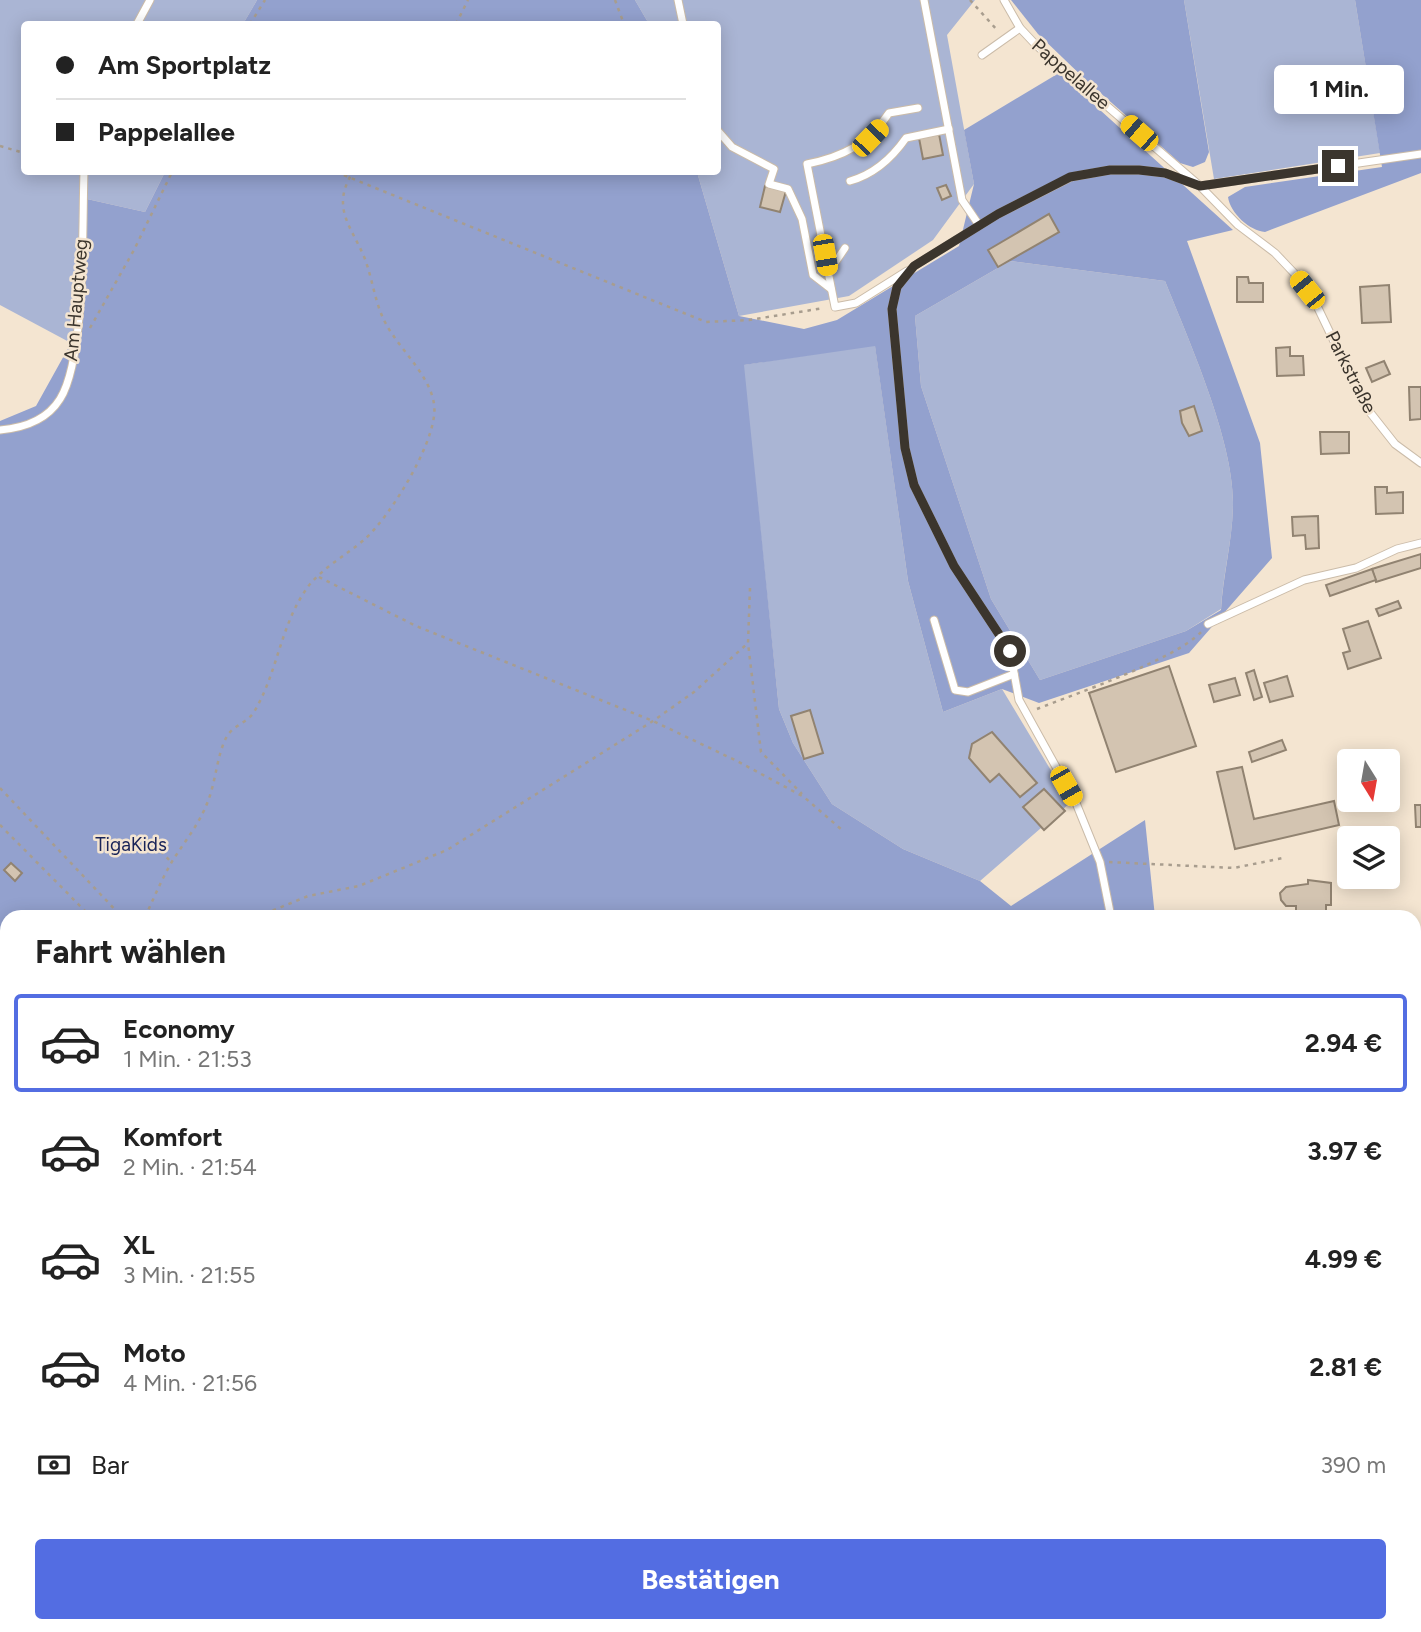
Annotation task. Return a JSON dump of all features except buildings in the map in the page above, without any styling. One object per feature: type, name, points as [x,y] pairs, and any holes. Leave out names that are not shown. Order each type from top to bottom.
[{"type":"lane","points":[[139,21],[150,0]]},
{"type":"lane","points":[[678,0],[682,21]]},
{"type":"lane","points":[[924,0],[962,200],[979,225]]},
{"type":"lane","name":"Pappelallee","points":[[1004,0],[1020,28],[1200,186]]},
{"type":"lane","points":[[982,55],[1020,28]]},
{"type":"lane","points":[[918,108],[889,113],[881,126],[857,147],[838,156],[807,164],[835,307],[856,303],[979,225],[1054,183],[1090,172],[1139,170],[1165,173],[1200,186],[1421,154]]},
{"type":"lane","points":[[850,181],[865,177],[894,156],[906,138],[949,129]]},
{"type":"lane","points":[[721,134],[732,147],[774,169],[769,184],[788,189],[802,219],[813,275],[831,289]]},
{"type":"lane","name":"Am Hauptweg","points":[[0,430],[29,424],[44,416],[58,402],[67,386],[75,347],[84,175]]},
{"type":"lane","name":"Parkstraße","points":[[1200,186],[1238,225],[1275,253],[1307,290],[1365,406],[1395,444],[1421,463]]},
{"type":"lane","points":[[828,273],[845,248]]},
{"type":"lane","points":[[914,266],[897,287],[892,309],[909,468],[938,537],[1010,651],[1025,714],[1088,831],[1100,862],[1110,910]]},
{"type":"lane","points":[[1208,624],[1304,580],[1356,568],[1397,549],[1421,543]]},
{"type":"lane","points":[[934,620],[956,690],[968,692],[1014,674]]},
{"type":"path","points":[[252,21],[265,0]]},
{"type":"path","points":[[458,21],[468,0]]},
{"type":"path","points":[[615,0],[623,21]]},
{"type":"path","points":[[970,0],[1005,39]]},
{"type":"path","points":[[0,146],[21,152]]},
{"type":"path","points":[[75,347],[134,250],[171,175]]},
{"type":"path","points":[[346,175],[706,322],[749,320],[835,307]]},
{"type":"path","points":[[148,910],[172,863],[208,803],[224,741],[235,726],[253,715],[289,620],[306,588],[365,539],[393,506],[427,440],[435,415],[432,397],[421,374],[386,324],[365,261],[344,219],[342,204],[350,176]]},
{"type":"path","points":[[319,577],[415,626],[653,721],[804,797]]},
{"type":"path","points":[[750,588],[748,643],[761,752],[804,797],[842,830]]},
{"type":"path","points":[[1025,714],[1192,641],[1208,624]]},
{"type":"path","points":[[274,910],[308,896],[359,886],[388,876],[447,850],[653,721],[694,692],[748,643]]},
{"type":"path","points":[[0,788],[115,910]]},
{"type":"path","points":[[0,825],[85,910]]},
{"type":"path","points":[[155,845],[172,863]]},
{"type":"path","points":[[1100,862],[1234,868],[1283,858]]},
{"type":"shaded area","points":[[0,0],[257,0],[245,21],[21,21],[21,175],[164,175],[145,212],[87,199],[80,337],[71,343],[0,305]]},
{"type":"shaded area","points":[[635,0],[975,0],[947,35],[974,184],[933,240],[849,296],[739,316],[698,175],[721,175],[721,21],[647,21]]},
{"type":"shaded area","points":[[1184,0],[1355,0],[1380,153],[1214,179]]},
{"type":"shaded area","points":[[1010,261],[1165,281],[1218,420],[1226,449],[1233,502],[1221,609],[1186,631],[1040,680],[991,599],[921,386],[915,316]]},
{"type":"shaded area","points":[[875,345],[908,581],[943,712],[1002,689],[1070,802],[1044,830],[1041,828],[980,881],[903,849],[832,804],[793,743],[779,709],[743,365]]},
{"type":"green space","points":[[257,0],[635,0],[647,21],[245,21]]},
{"type":"green space","points":[[1011,0],[1184,0],[1209,152],[1205,162],[1193,167],[1180,163],[1038,34]]},
{"type":"green space","points":[[1355,0],[1421,0],[1421,173],[1265,232],[1259,231],[1247,225],[1237,215],[1228,197],[1245,187],[1382,167]]},
{"type":"green space","name":"TigaKids","points":[[1059,73],[1233,230],[1187,241],[1260,443],[1272,558],[1189,653],[1039,703],[1002,689],[943,712],[908,581],[875,346],[744,365],[779,709],[793,743],[832,804],[903,849],[980,881],[1011,906],[1145,820],[1154,910],[0,910],[0,421],[36,406],[71,343],[80,337],[87,199],[145,212],[164,175],[698,175],[739,316],[804,329],[837,320],[959,246],[974,184],[964,130]],"holes":[[[1010,261],[1165,281],[1218,420],[1231,477],[1233,516],[1221,610],[1186,631],[1040,680],[991,599],[921,386],[915,316]]]},
{"type":"route","points":[[1010,651],[954,566],[924,510],[914,485],[905,448],[892,309],[897,287],[914,266],[998,214],[1070,177],[1090,172],[1139,170],[1165,173],[1200,186],[1338,166]]}]
